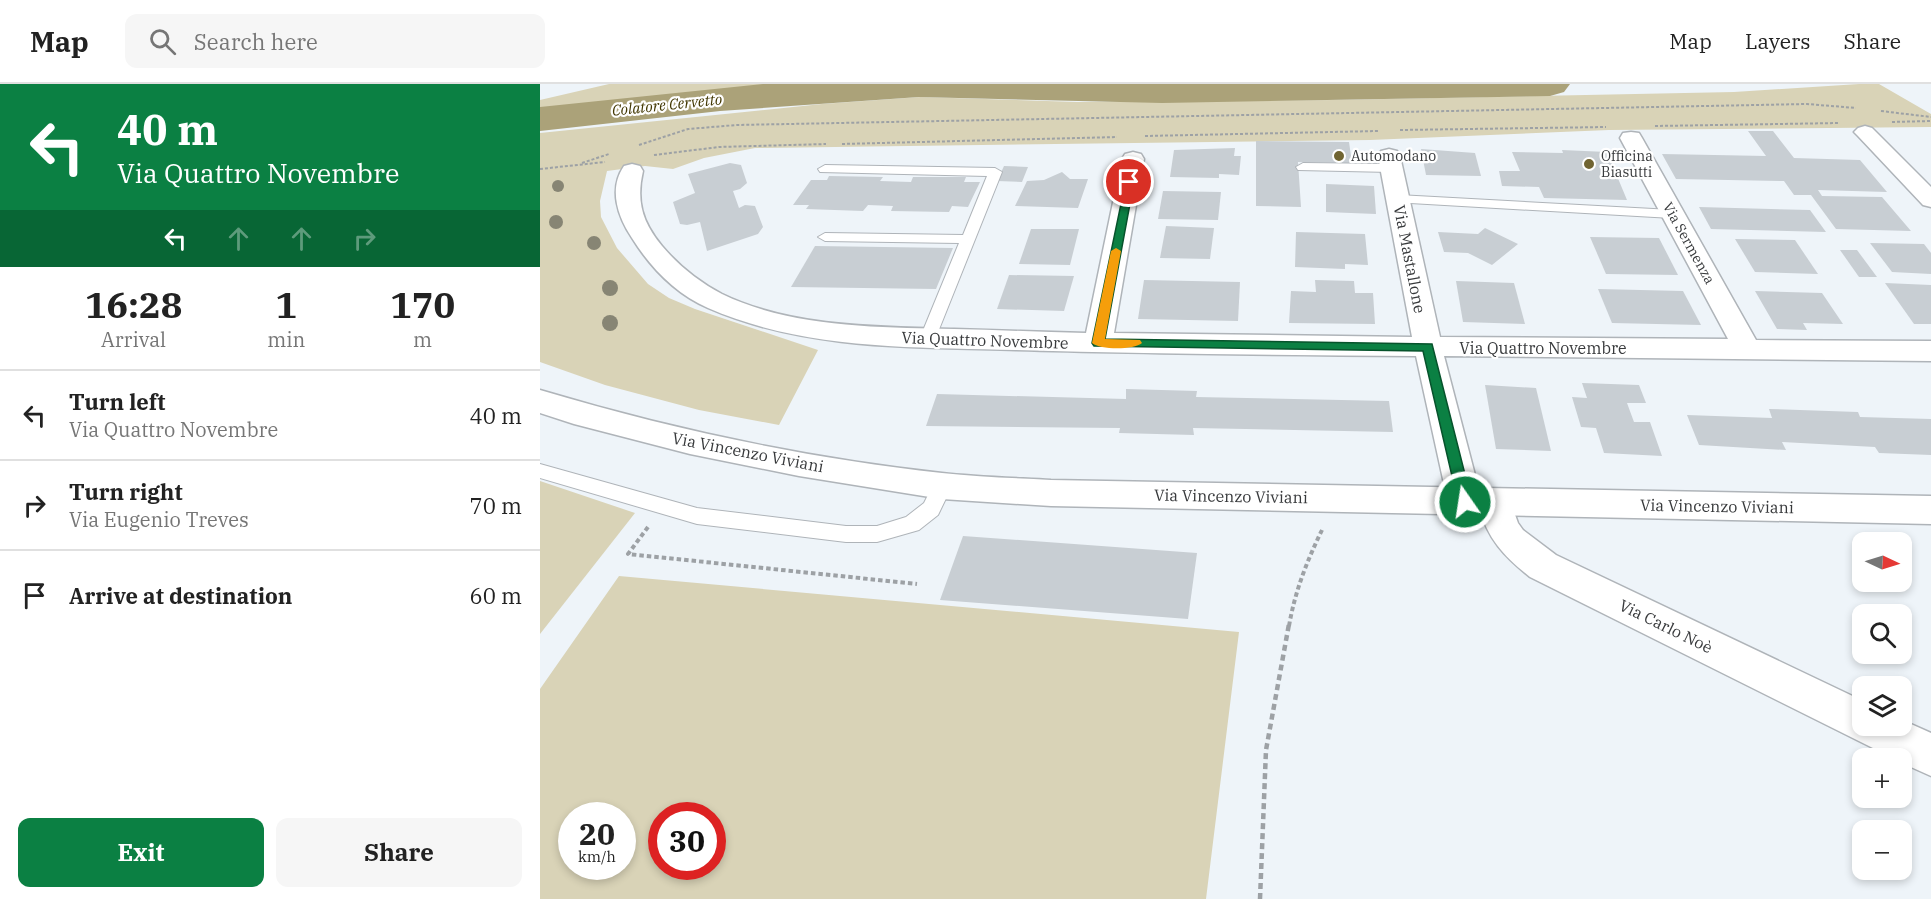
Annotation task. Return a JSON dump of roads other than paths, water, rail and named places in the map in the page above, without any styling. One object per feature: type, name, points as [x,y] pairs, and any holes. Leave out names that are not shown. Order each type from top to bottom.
[{"type":"street","points":[[1865,120],[1931,200]]},
{"type":"street","name":"Via Sermenza","points":[[1631,138],[1747,349]]},
{"type":"street","name":"Via Mastallone","points":[[1388,146],[1428,347],[1480,502]]},
{"type":"street","name":"Via Quattro Novembre","points":[[627,158],[626,197],[637,225],[651,251],[685,284],[716,301],[769,318],[842,332],[928,338],[1098,343],[1931,351]]},
{"type":"street","points":[[1098,343],[1133,159]]},
{"type":"street","name":"Via Vincenzo Viviani","points":[[540,401],[574,413],[690,442],[799,464],[942,486],[1051,493],[1931,510]]},
{"type":"street","name":"Via Carlo Noè","points":[[1480,502],[1514,544],[1543,566],[1852,717]]},
{"type":"street","points":[[1892,736],[1931,755]]},
{"type":"lane","points":[[1303,167],[1388,146]]},
{"type":"lane","points":[[825,169],[995,172],[928,338]]},
{"type":"lane","points":[[1398,199],[1672,214]]},
{"type":"lane","points":[[825,237],[968,239]]},
{"type":"lane","points":[[540,471],[697,516],[846,534],[877,534],[912,524],[930,509],[942,486]]},
{"type":"waterway","name":"Colatore Cervetto","points":[[1194,84],[1195,91]]},
{"type":"waterway","name":"Colatore Cervetto","points":[[540,119],[720,99],[919,85],[1162,91],[1550,84]]},
{"type":"place","name":"Automodano","points":[[1339,156]]},
{"type":"place","name":"Officina Biasutti","points":[[1589,164]]}]
